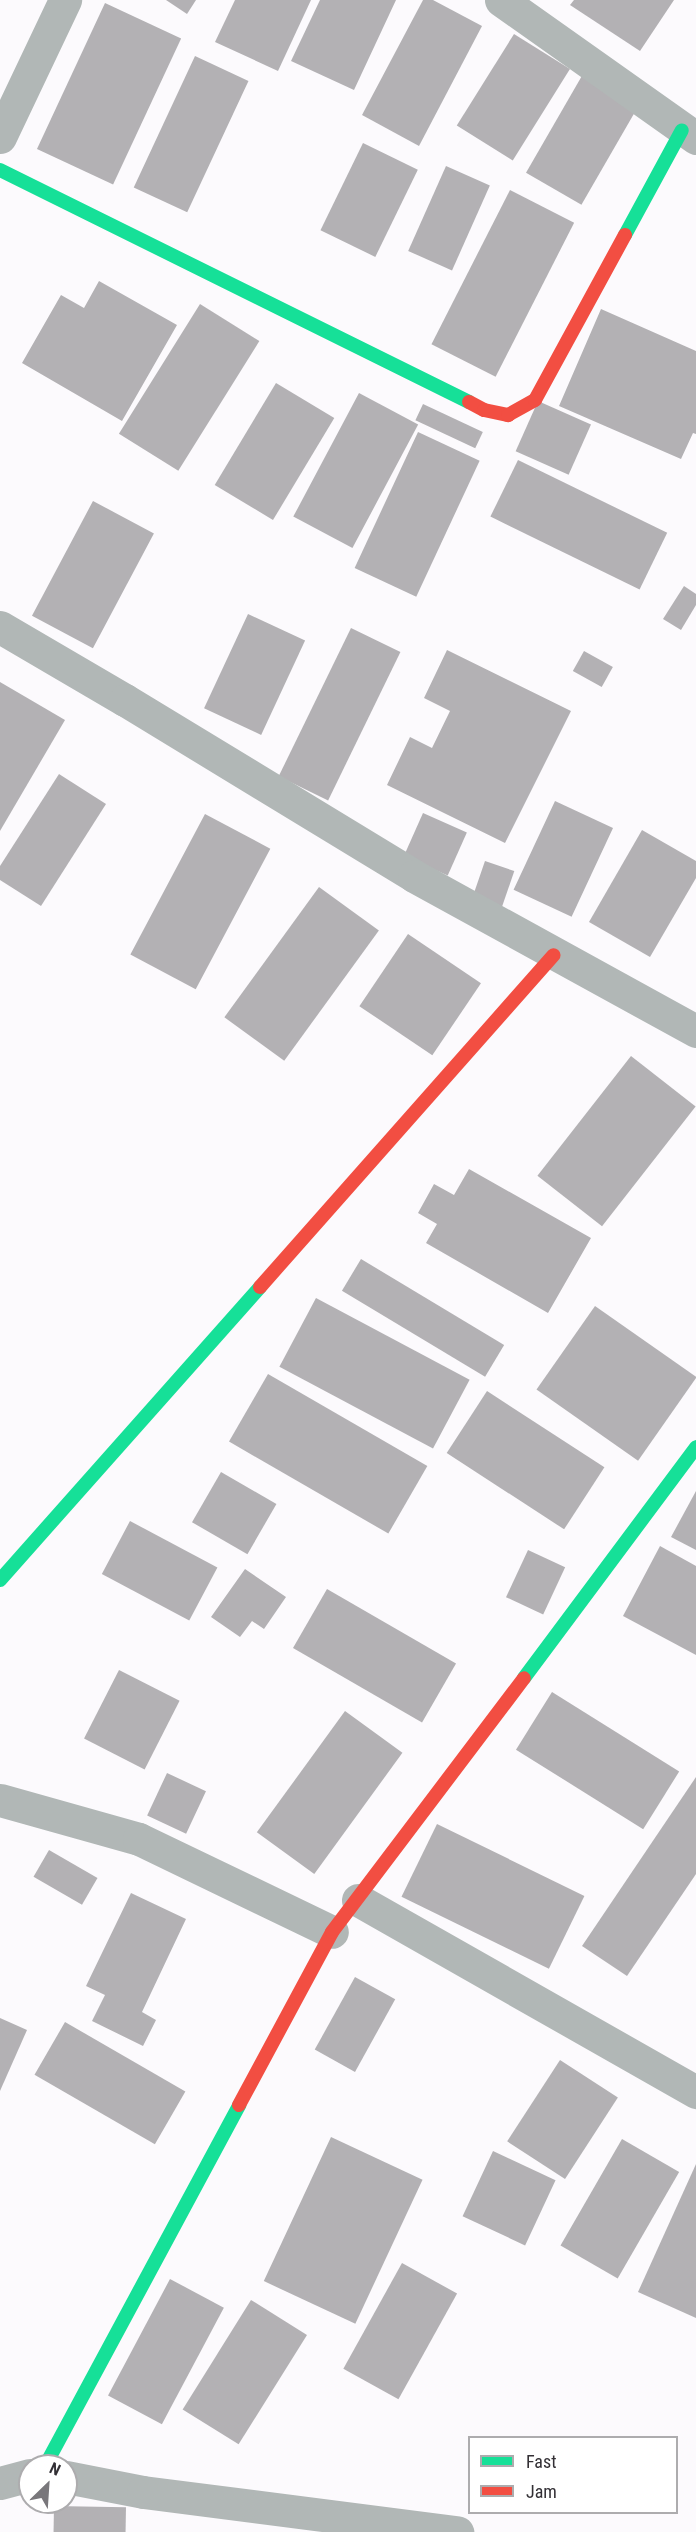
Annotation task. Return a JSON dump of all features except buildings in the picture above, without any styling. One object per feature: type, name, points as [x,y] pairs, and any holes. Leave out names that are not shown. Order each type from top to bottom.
[{"type":"street","points":[[0,137],[65,0]]},
{"type":"street","points":[[0,170],[484,410],[508,415],[534,400],[689,134],[501,0]]},
{"type":"street","points":[[0,627],[135,706],[414,876],[554,955],[696,1030]]},
{"type":"street","points":[[0,1580],[554,955]]},
{"type":"street","points":[[51,2454],[332,1932],[696,1447]]},
{"type":"street","points":[[0,1800],[139,1839],[332,1932]]},
{"type":"street","points":[[358,1900],[696,2092]]},
{"type":"street","points":[[0,2483],[18,2478]]},
{"type":"street","points":[[78,2479],[143,2492],[387,2528],[457,2532]]},
{"type":"traffic: fast","points":[[625,235],[682,130]]},
{"type":"traffic: fast","points":[[0,170],[469,402]]},
{"type":"traffic: fast","points":[[0,1580],[260,1287]]},
{"type":"traffic: fast","points":[[524,1678],[696,1447]]},
{"type":"traffic: fast","points":[[51,2454],[239,2105]]},
{"type":"traffic: jam","points":[[469,402],[484,410],[508,415],[535,400],[625,235]]},
{"type":"traffic: jam","points":[[260,1287],[554,955]]},
{"type":"traffic: jam","points":[[239,2105],[332,1932],[524,1678]]}]
